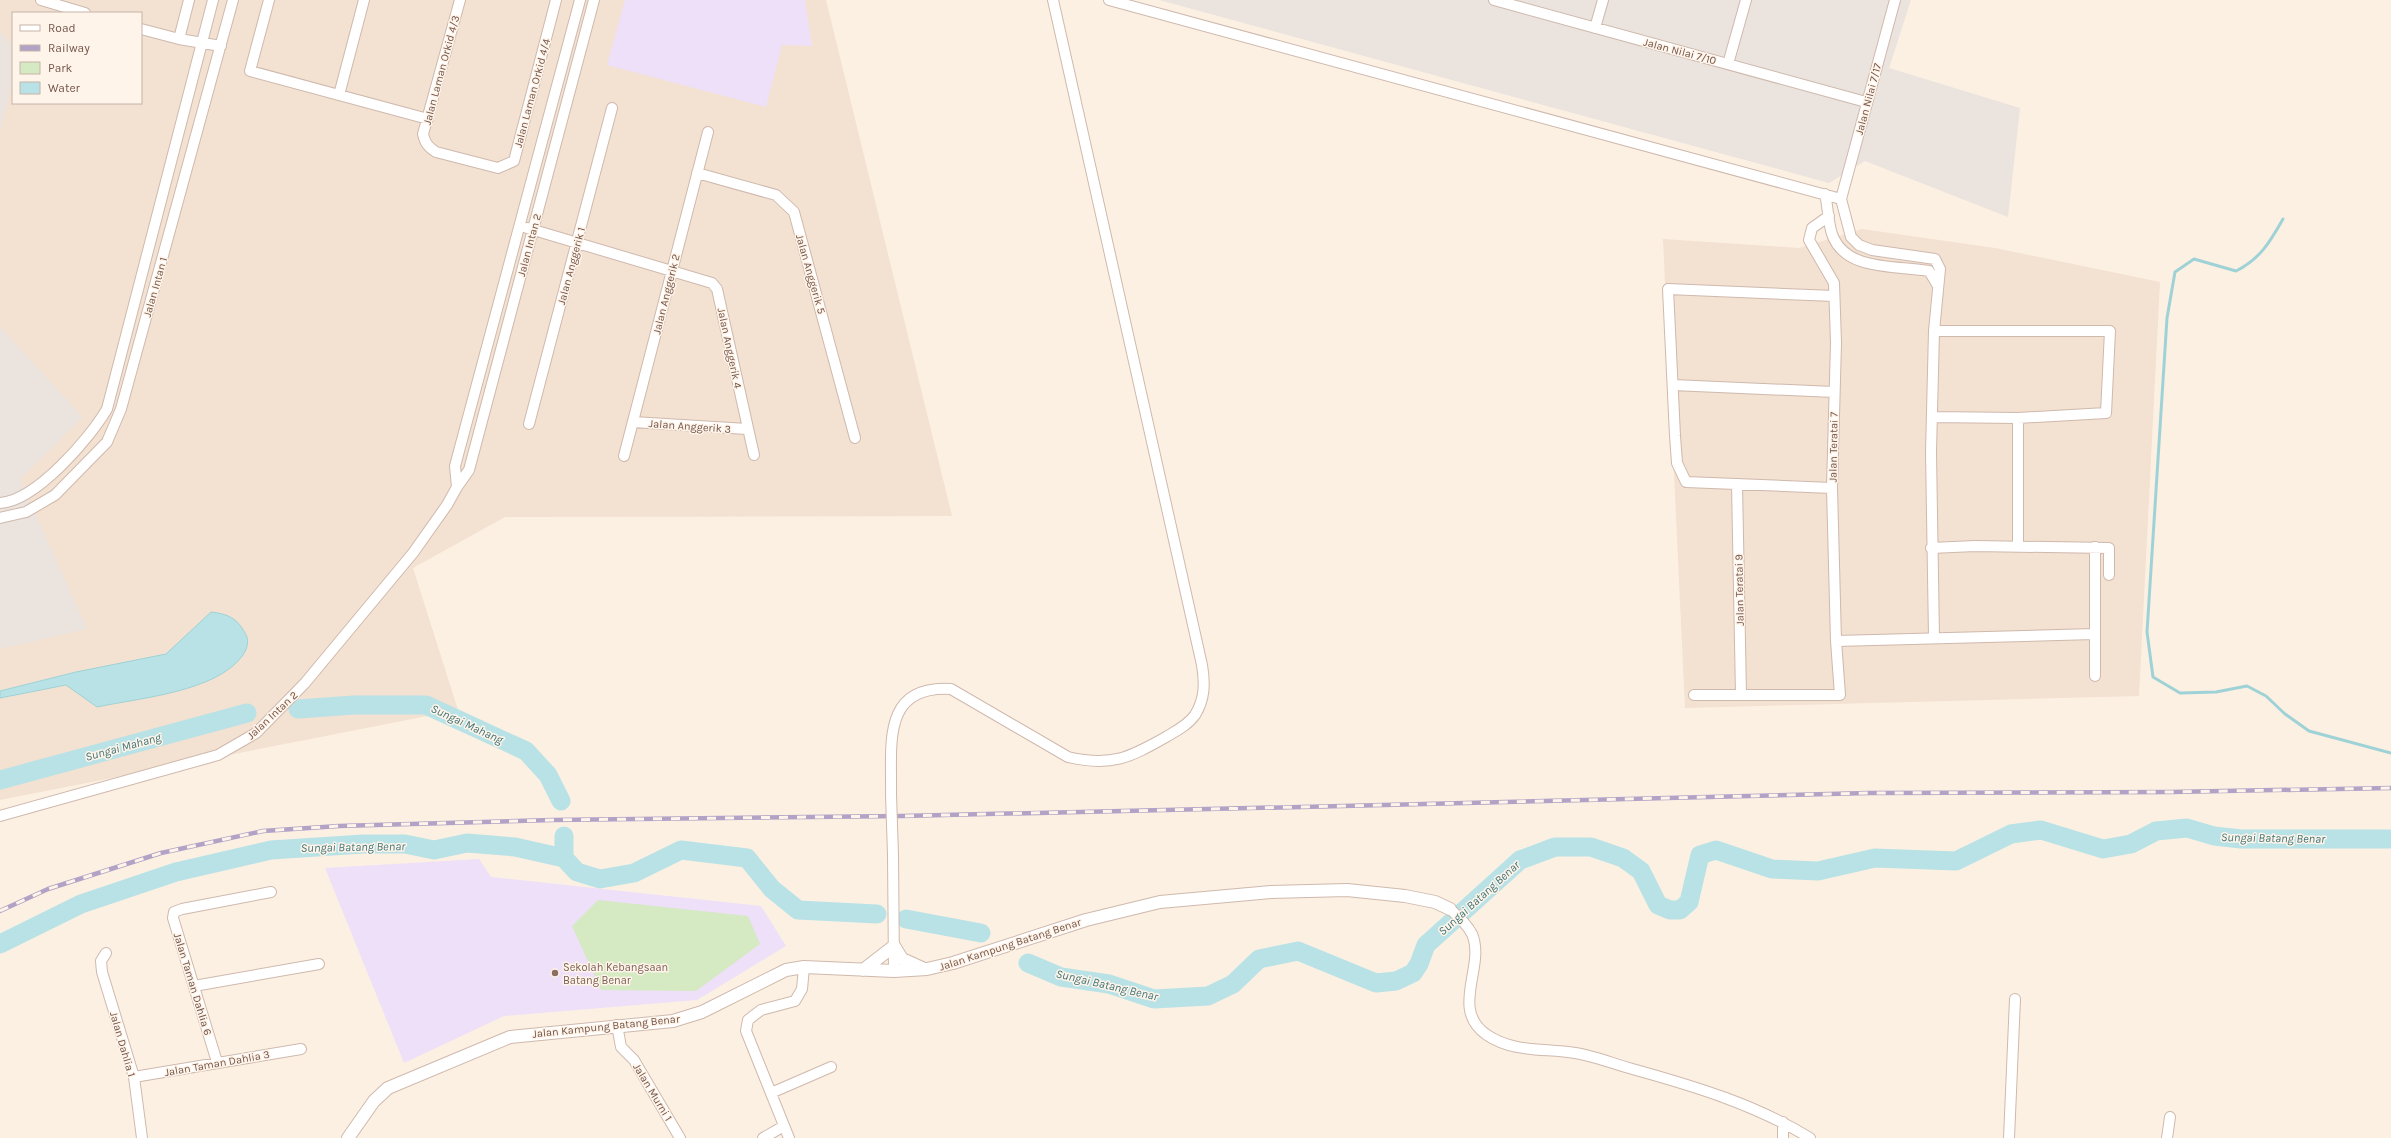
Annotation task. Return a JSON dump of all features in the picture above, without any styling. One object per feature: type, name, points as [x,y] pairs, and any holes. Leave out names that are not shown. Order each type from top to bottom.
[{"type":"street","points":[[41,0],[82,12]]},
{"type":"street","points":[[179,39],[189,0]]},
{"type":"street","name":"Jalan Intan 1","points":[[0,503],[22,497],[40,483],[80,446],[97,426],[107,409],[213,0]]},
{"type":"street","name":"Jalan Intan 1","points":[[0,518],[26,512],[54,495],[106,442],[121,409],[233,0]]},
{"type":"street","points":[[269,0],[250,71],[428,119]]},
{"type":"street","points":[[339,95],[364,0]]},
{"type":"street","name":"Jalan Laman Orkid 4/3","points":[[460,0],[423,134],[428,146],[436,152],[466,160]]},
{"type":"street","name":"Jalan Laman Orkid 4/4","points":[[466,160],[498,168],[514,161],[556,0]]},
{"type":"street","name":"Jalan Intan 2","points":[[457,487],[455,466],[580,0]]},
{"type":"street","name":"Jalan Intan 2","points":[[0,816],[218,755],[256,733],[305,683],[413,553],[447,506],[457,487],[469,470],[594,0]]},
{"type":"street","points":[[894,971],[891,794],[893,721],[902,706],[920,692],[936,688],[951,689],[1068,757],[1085,761],[1113,761],[1134,755],[1185,726],[1194,715],[1205,686],[1202,665],[1053,0]]},
{"type":"street","points":[[1109,0],[1841,199],[1851,237],[1859,245],[1872,250],[1935,259],[1940,269],[1934,331],[1932,417],[1931,548],[1934,637]]},
{"type":"street","name":"Jalan Nilai 7/10","points":[[1494,0],[1866,102]]},
{"type":"street","points":[[1595,28],[1603,0]]},
{"type":"street","points":[[1728,64],[1746,0]]},
{"type":"street","name":"Jalan Nilai 7/17","points":[[1841,199],[1866,102],[1896,0]]},
{"type":"street","points":[[142,29],[179,39],[221,46]]},
{"type":"street","name":"Jalan Anggerik 1","points":[[529,424],[612,108]]},
{"type":"street","name":"Jalan Anggerik 2","points":[[624,456],[708,132]]},
{"type":"street","name":"Jalan Anggerik 5","points":[[697,174],[776,195],[794,212],[855,438]]},
{"type":"street","points":[[1825,194],[1831,232],[1836,243],[1851,257],[1862,262],[1929,271],[1938,286]]},
{"type":"street","name":"Jalan Teratai 7","points":[[1741,695],[1840,695],[1836,641],[1832,488],[1834,283],[1809,240],[1812,228],[1829,216]]},
{"type":"street","name":"Jalan Anggerik 4","points":[[519,226],[672,269],[712,283],[717,289],[754,456]]},
{"type":"street","points":[[1832,488],[1686,482],[1677,463],[1668,289],[1834,296]]},
{"type":"street","points":[[1932,417],[2018,418],[2106,413],[2110,331],[1934,331]]},
{"type":"street","points":[[1673,385],[1834,392]]},
{"type":"street","points":[[2018,418],[2018,546]]},
{"type":"street","name":"Jalan Anggerik 3","points":[[633,422],[748,429]]},
{"type":"street","name":"Jalan Teratai 9","points":[[1737,484],[1741,695]]},
{"type":"street","points":[[1931,548],[2018,546],[2109,548],[2109,575]]},
{"type":"street","points":[[2095,548],[2095,676]]},
{"type":"street","points":[[1836,641],[1884,641],[1934,637],[2094,634]]},
{"type":"street","points":[[1694,695],[1741,695]]},
{"type":"street","name":"Jalan Kampung Batang Benar","points":[[348,1138],[374,1101],[388,1088],[401,1081],[510,1037],[673,1021],[702,1012],[786,970],[804,967],[894,971],[927,969],[953,963],[1086,920],[1160,902],[1271,892],[1346,890],[1420,899],[1435,902],[1450,909]]},
{"type":"street","name":"Jalan Taman Dahlia 6","points":[[217,1062],[173,918],[174,912],[182,909],[271,892]]},
{"type":"street","points":[[1450,909],[1462,920],[1472,933],[1475,946],[1470,1014],[1476,1024],[1487,1035],[1501,1043],[1522,1049],[1576,1053],[1707,1090],[1783,1122],[1810,1138]]},
{"type":"street","points":[[894,946],[902,959],[912,965],[927,969]]},
{"type":"street","points":[[862,970],[894,946]]},
{"type":"street","name":"Jalan Dahlia 1","points":[[106,953],[101,961],[102,972],[134,1077],[142,1138]]},
{"type":"street","points":[[194,986],[319,964]]},
{"type":"street","points":[[789,1138],[746,1031],[748,1020],[761,1010],[795,1001],[802,989],[804,967]]},
{"type":"street","points":[[2009,1138],[2015,999]]},
{"type":"street","name":"Jalan Murni 1","points":[[616,1026],[621,1047],[634,1060],[680,1138]]},
{"type":"street","name":"Jalan Taman Dahlia 3","points":[[134,1077],[301,1049]]},
{"type":"street","points":[[771,1093],[831,1067]]},
{"type":"street","points":[[2167,1138],[2170,1117]]},
{"type":"street","points":[[1783,1122],[1783,1138]]},
{"type":"street","points":[[763,1138],[784,1126]]},
{"type":"shaded area","points":[[0,0],[826,0],[952,516],[505,517],[413,568],[458,710],[0,800]]},
{"type":"shaded area","points":[[625,0],[805,0],[812,46],[782,45],[766,107],[607,65]]},
{"type":"shaded area","points":[[1159,0],[1911,0],[1889,68],[2020,108],[2008,217],[1865,161],[1829,183]]},
{"type":"shaded area","points":[[0,32],[12,44],[12,85],[0,132]]},
{"type":"shaded area","points":[[1862,229],[1995,248],[2160,282],[2139,696],[1685,708],[1663,239],[1799,248]]},
{"type":"shaded area","points":[[0,327],[83,417],[20,479],[87,629],[0,649]]},
{"type":"shaded area","name":"Sekolah Kebangsaan Batang Benar","points":[[479,859],[491,877],[761,906],[786,946],[697,1000],[504,1016],[404,1063],[325,868]]},
{"type":"green space","points":[[598,900],[748,916],[760,944],[696,991],[601,990],[572,926]]},
{"type":"water","points":[[211,612],[227,616],[239,624],[247,636],[246,650],[231,667],[215,677],[196,685],[176,692],[97,707],[66,685],[0,698],[0,691],[76,672],[166,654]]},
{"type":"waterway","points":[[2283,219],[2264,249],[2252,261],[2236,271],[2194,259],[2175,272],[2167,318],[2147,632],[2153,677],[2180,693],[2216,692],[2247,686],[2266,696],[2285,714],[2309,731],[2391,753]]},
{"type":"waterway","name":"Sungai Mahang","points":[[298,709],[354,705],[426,705],[526,751],[548,775],[561,801]]},
{"type":"waterway","name":"Sungai Mahang","points":[[0,780],[247,713]]},
{"type":"waterway","name":"Sungai Batang Benar","points":[[1028,963],[1061,977],[1109,984],[1154,999],[1208,996],[1233,984],[1259,959],[1298,951],[1376,983],[1396,981],[1413,973],[1419,964],[1426,945],[1520,860],[1555,847],[1591,847],[1623,858],[1641,871],[1658,905],[1670,910],[1680,910],[1689,902],[1700,855],[1716,850],[1772,869],[1818,871],[1875,858],[1956,861],[2011,834],[2041,830],[2103,849],[2131,844],[2156,831],[2187,828],[2214,836],[2241,839],[2391,839]]},
{"type":"waterway","name":"Sungai Mahang","points":[[564,836],[564,858]]},
{"type":"waterway","name":"Sungai Batang Benar","points":[[0,944],[81,904],[176,872],[271,850],[363,844],[405,844],[434,850],[467,843],[515,847],[564,858],[577,872],[600,879],[634,873],[681,850],[747,858],[772,889],[798,910],[877,914]]},
{"type":"waterway","name":"Sungai Batang Benar","points":[[906,919],[981,933]]},
{"type":"railway","points":[[0,911],[48,889],[161,853],[263,831],[339,826],[552,820],[902,816],[1869,793],[2171,792],[2391,788]]},
{"type":"place","name":"Sekolah Kebangsaan Batang Benar","points":[[555,973]]}]
